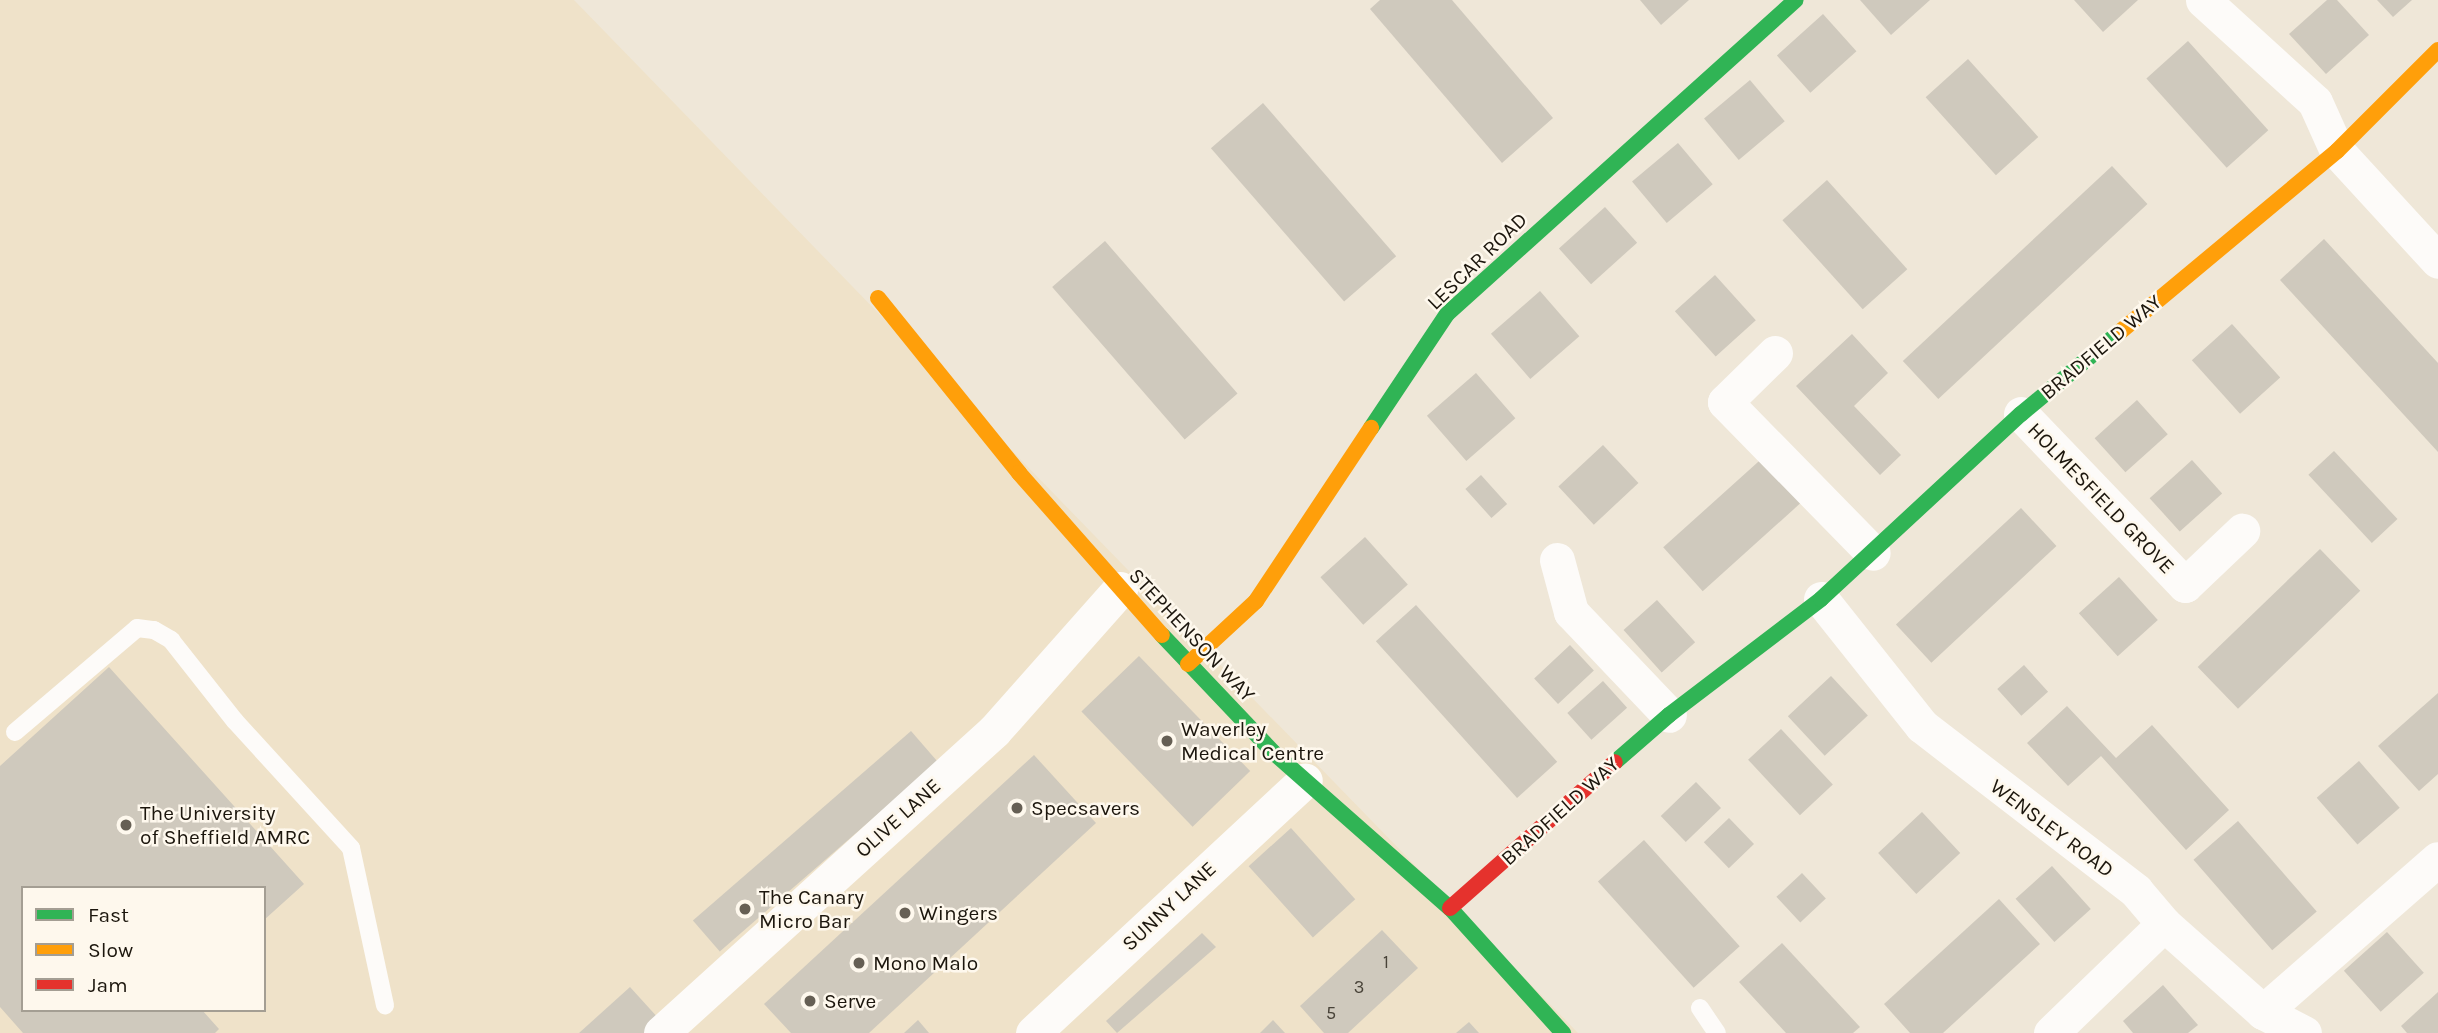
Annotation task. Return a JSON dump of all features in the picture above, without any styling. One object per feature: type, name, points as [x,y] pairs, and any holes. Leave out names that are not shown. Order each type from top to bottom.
[{"type":"street","name":"LESCAR ROAD","points":[[1188,664],[1256,601],[1447,314],[1796,0]]},
{"type":"street","points":[[2203,0],[2315,102],[2337,151],[2438,261]]},
{"type":"street","name":"BRADFIELD WAY","points":[[1450,908],[1669,715],[1821,599],[2021,414],[2337,151],[2438,50]]},
{"type":"street","name":"STEPHENSON WAY","points":[[878,298],[1019,474],[1188,664],[1305,780],[1450,908],[1563,1033]]},
{"type":"street","points":[[1775,353],[1726,402],[1873,553]]},
{"type":"street","name":"HOLMESFIELD GROVE","points":[[2021,414],[2185,585],[2242,531]]},
{"type":"street","points":[[1557,560],[1571,612],[1669,715]]},
{"type":"street","name":"OLIVE LANE","points":[[661,1033],[994,731],[1120,589]]},
{"type":"street","name":"WENSLEY ROAD","points":[[1821,599],[1922,726],[2136,891],[2164,924],[2263,1012],[2304,1033]]},
{"type":"street","name":"SUNNY LANE","points":[[1033,1033],[1305,780]]},
{"type":"street","points":[[2263,1012],[2438,859]]},
{"type":"street","points":[[2051,1033],[2164,924]]},
{"type":"lane","points":[[15,732],[137,628],[154,630],[171,640],[235,721],[351,848],[384,1005]]},
{"type":"lane","points":[[1700,1008],[1717,1033]]},
{"type":"shaded area","points":[[0,0],[574,0],[1578,1033],[0,1033]]},
{"type":"building","points":[[1380,0],[1452,0],[1553,118],[1502,163],[1370,9]]},
{"type":"building","points":[[1640,0],[1689,0],[1661,25]]},
{"type":"building","points":[[1860,0],[1930,0],[1891,35]]},
{"type":"building","points":[[2074,0],[2138,0],[2103,32]]},
{"type":"building","points":[[2327,0],[2337,0],[2369,35],[2326,74],[2289,34]]},
{"type":"building","points":[[2377,0],[2412,0],[2393,17]]},
{"type":"building","points":[[1823,14],[1856,51],[1810,93],[1777,55]]},
{"type":"building","points":[[2188,41],[2268,130],[2227,168],[2146,78]]},
{"type":"building","points":[[1968,59],[2038,137],[1996,175],[1926,97]]},
{"type":"building","points":[[1750,80],[1785,121],[1739,160],[1704,119]]},
{"type":"building","points":[[1263,103],[1396,256],[1344,301],[1211,148]]},
{"type":"building","points":[[1678,143],[1713,184],[1667,223],[1632,182]]},
{"type":"building","points":[[2112,166],[2147,204],[1938,399],[1903,361]]},
{"type":"building","points":[[1827,180],[1907,269],[1863,309],[1782,220]]},
{"type":"building","points":[[1605,207],[1637,243],[1591,284],[1559,248]]},
{"type":"building","points":[[2324,239],[2438,363],[2438,452],[2280,280]]},
{"type":"building","points":[[1105,241],[1238,393],[1185,439],[1052,287]]},
{"type":"building","points":[[1715,275],[1756,320],[1716,356],[1675,311]]},
{"type":"building","points":[[1540,291],[1579,336],[1530,379],[1491,334]]},
{"type":"building","points":[[2232,324],[2280,378],[2240,414],[2192,360]]},
{"type":"building","points":[[1852,334],[1888,373],[1854,406],[1901,455],[1880,475],[1796,386]]},
{"type":"building","points":[[1476,373],[1515,418],[1466,461],[1427,416]]},
{"type":"building","points":[[2137,400],[2168,434],[2125,472],[2095,438]]},
{"type":"building","points":[[1603,445],[1638,483],[1594,525],[1558,487]]},
{"type":"building","points":[[2334,451],[2397,519],[2372,543],[2308,475]]},
{"type":"building","points":[[1768,453],[1807,497],[1703,591],[1663,547]]},
{"type":"building","points":[[2192,460],[2222,493],[2180,532],[2150,498]]},
{"type":"building","points":[[1481,475],[1507,504],[1491,518],[1465,489]]},
{"type":"building","points":[[2021,508],[2056,546],[1931,663],[1896,625]]},
{"type":"building","points":[[1365,537],[1408,585],[1363,625],[1320,577]]},
{"type":"building","points":[[2320,549],[2360,591],[2238,709],[2198,667]]},
{"type":"building","points":[[2119,577],[2158,620],[2118,656],[2079,613]]},
{"type":"building","points":[[1657,600],[1695,642],[1662,672],[1624,630]]},
{"type":"building","points":[[1416,605],[1557,762],[1517,798],[1376,641]]},
{"type":"building","points":[[1570,645],[1594,671],[1558,704],[1534,678]]},
{"type":"building","name":"Waverley Medical Centre","points":[[1139,656],[1250,771],[1193,827],[1081,712]]},
{"type":"building","points":[[2024,665],[2048,692],[2021,716],[1997,689]]},
{"type":"building","name":"The University of Sheffield AMRC","points":[[109,667],[304,884],[266,918],[266,886],[21,886],[21,1012],[204,1012],[219,1029],[215,1033],[23,1033],[0,1007],[0,766]]},
{"type":"building","points":[[1831,676],[1868,715],[1825,756],[1788,716]]},
{"type":"building","points":[[1603,681],[1627,708],[1591,740],[1567,713]]},
{"type":"building","points":[[2438,693],[2438,774],[2419,791],[2378,746]]},
{"type":"building","points":[[2067,706],[2116,758],[2152,725],[2229,810],[2186,850],[2101,756],[2068,786],[2027,743]]},
{"type":"building","points":[[1781,729],[1833,785],[1800,815],[1748,760]]},
{"type":"building","points":[[911,731],[938,762],[720,952],[693,921]]},
{"type":"building","points":[[1034,755],[1096,823],[869,1033],[791,1033],[764,1004]]},
{"type":"building","points":[[2359,761],[2400,808],[2357,845],[2317,798]]},
{"type":"building","points":[[1696,782],[1721,808],[1686,842],[1661,816]]},
{"type":"building","points":[[1922,812],[1960,853],[1916,894],[1878,853]]},
{"type":"building","points":[[1729,818],[1754,844],[1729,868],[1704,842]]},
{"type":"building","points":[[2238,821],[2317,912],[2272,950],[2193,860]]},
{"type":"building","points":[[1291,828],[1355,899],[1313,937],[1249,866]]},
{"type":"building","points":[[1644,840],[1740,946],[1694,988],[1598,881]]},
{"type":"building","points":[[2052,866],[2091,909],[2054,942],[2016,899]]},
{"type":"building","points":[[1802,873],[1826,899],[1800,922],[1776,897]]},
{"type":"building","points":[[1999,899],[2040,944],[1943,1033],[1910,1033],[1884,1004]]},
{"type":"building","points":[[1382,930],[1418,968],[1348,1033],[1324,1033],[1300,1006]]},
{"type":"building","points":[[2387,932],[2424,973],[2381,1012],[2344,971]]},
{"type":"building","points":[[1202,933],[1216,947],[1117,1033],[1106,1021]]},
{"type":"building","points":[[1782,943],[1860,1027],[1853,1033],[1786,1033],[1739,982]]},
{"type":"building","points":[[2163,985],[2198,1025],[2188,1033],[2133,1033],[2123,1021]]},
{"type":"building","points":[[630,987],[660,1020],[646,1033],[579,1033]]},
{"type":"building","points":[[2438,992],[2438,1033],[2407,1033],[2401,1026]]},
{"type":"building","points":[[918,1020],[929,1033],[904,1033]]},
{"type":"building","points":[[1273,1020],[1285,1033],[1260,1033]]},
{"type":"building","points":[[1469,1022],[1479,1033],[1456,1033]]},
{"type":"traffic: fast","points":[[1371,428],[1447,314],[1796,0]]},
{"type":"traffic: fast","points":[[1615,762],[1669,715],[1821,599],[2021,414],[2121,331]]},
{"type":"traffic: fast","points":[[1162,635],[1274,753],[1450,908],[1563,1033]]},
{"type":"traffic: slow","points":[[2121,331],[2337,151],[2438,50]]},
{"type":"traffic: slow","points":[[878,298],[1019,473],[1162,635]]},
{"type":"traffic: slow","points":[[1188,664],[1256,601],[1371,428]]},
{"type":"traffic: jam","points":[[1450,908],[1615,762]]},
{"type":"place","name":"Waverley Medical Centre","points":[[1167,741]]},
{"type":"place","name":"Specsavers","points":[[1017,808]]},
{"type":"place","name":"The University of Sheffield AMRC","points":[[126,825]]},
{"type":"place","name":"The Canary Micro Bar","points":[[745,909]]},
{"type":"place","name":"Wingers","points":[[905,913]]},
{"type":"place","name":"Mono Malo","points":[[859,963]]},
{"type":"place","name":"Serve","points":[[810,1001]]}]
